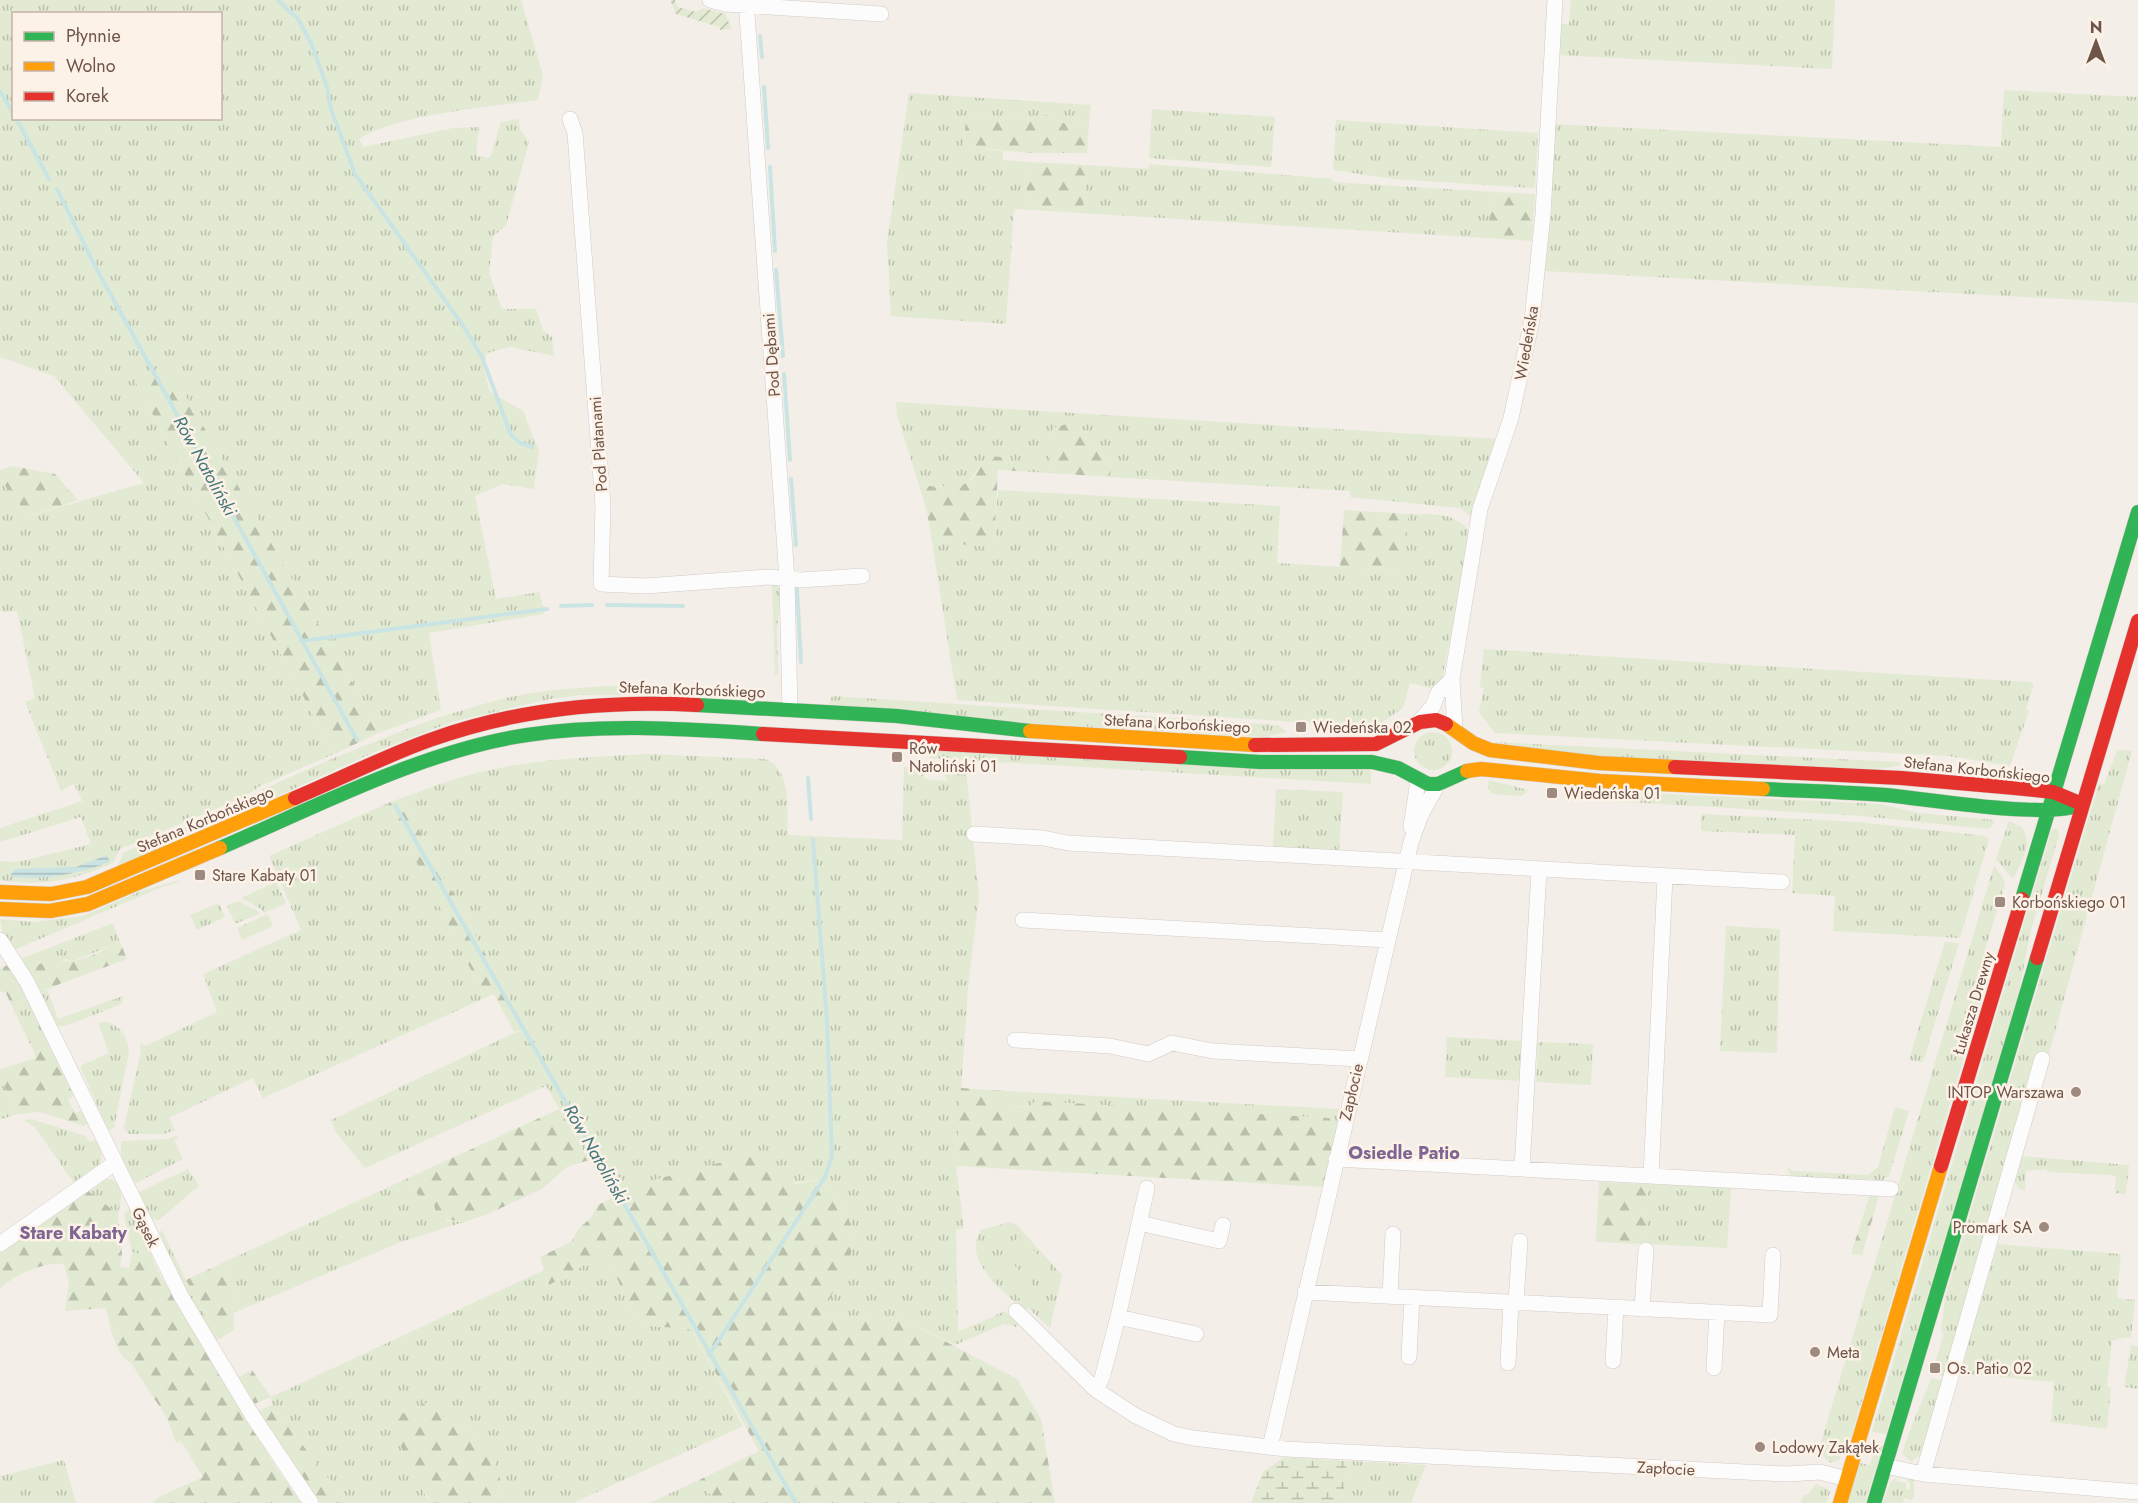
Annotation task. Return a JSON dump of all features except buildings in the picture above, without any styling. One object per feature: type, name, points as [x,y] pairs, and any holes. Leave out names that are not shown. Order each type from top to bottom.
[{"type":"street","points":[[710,0],[881,14]]},
{"type":"street","name":"Wiedeńska","points":[[1455,730],[1452,679],[1480,509],[1511,418],[1532,320],[1544,214],[1555,0]]},
{"type":"street","name":"Pod Dębami","points":[[746,3],[787,579],[790,710]]},
{"type":"street","name":"Pod Platanami","points":[[570,119],[575,133],[603,506],[601,584],[645,586],[769,577],[787,579]]},
{"type":"street","name":"Łukasza Drewny","points":[[1840,1503],[2138,512]]},
{"type":"street","points":[[787,579],[862,576]]},
{"type":"street","points":[[1874,1503],[2138,621]]},
{"type":"street","name":"Wiedeńska","points":[[1416,724],[1433,706],[1438,693],[1452,679]]},
{"type":"street","name":"Stefana Korbońskiego","points":[[0,892],[38,895],[87,887],[404,750],[465,728],[551,708],[614,702],[897,716],[993,729],[1251,745],[1376,744],[1394,738],[1416,724],[1435,720],[1455,730],[1464,740],[1483,749],[1598,763],[1901,778],[2053,792],[2082,804]]},
{"type":"street","points":[[790,710],[792,735]]},
{"type":"street","points":[[1413,777],[1400,749],[1416,724]]},
{"type":"street","name":"Stefana Korbońskiego","points":[[0,909],[26,912],[75,907],[106,898],[405,769],[470,747],[550,731],[614,726],[1260,762],[1372,762],[1413,777],[1445,780],[1481,769],[1600,781],[1885,795],[2047,811],[2074,808],[2082,804]]},
{"type":"street","points":[[1445,780],[1462,763],[1464,754],[1460,737],[1455,730]]},
{"type":"street","name":"Zapłocie","points":[[1410,842],[1413,777]]},
{"type":"street","name":"Zapłocie","points":[[1270,1447],[1410,842],[1421,815],[1445,780]]},
{"type":"street","points":[[975,834],[1043,838],[1068,843],[1782,882]]},
{"type":"street","points":[[1522,1169],[1539,870]]},
{"type":"street","points":[[1651,1176],[1665,877]]},
{"type":"street","points":[[1023,920],[1388,940]]},
{"type":"street","name":"Gąsek","points":[[0,940],[27,982],[181,1296],[252,1415],[311,1503]]},
{"type":"street","points":[[1015,1040],[1110,1046],[1148,1054],[1172,1043],[1213,1051],[1359,1059]]},
{"type":"street","points":[[1923,1474],[2042,1059]]},
{"type":"street","points":[[1336,1159],[1891,1189]]},
{"type":"street","points":[[0,1244],[115,1163]]},
{"type":"street","points":[[1096,1390],[1102,1378],[1118,1317],[1147,1188]]},
{"type":"street","points":[[1139,1222],[1219,1241],[1223,1225]]},
{"type":"street","points":[[1390,1296],[1393,1234]]},
{"type":"street","points":[[1508,1363],[1520,1241]]},
{"type":"street","points":[[1642,1308],[1646,1250]]},
{"type":"street","points":[[1305,1292],[1770,1315],[1773,1255]]},
{"type":"street","points":[[1409,1357],[1412,1297]]},
{"type":"street","points":[[1613,1361],[1616,1307]]},
{"type":"street","name":"Zapłocie","points":[[1016,1311],[1096,1390],[1136,1416],[1174,1434],[1229,1444],[1270,1447],[1787,1474],[1820,1472],[1847,1479]]},
{"type":"street","points":[[1714,1368],[1717,1312]]},
{"type":"street","points":[[1118,1317],[1196,1334]]},
{"type":"street","points":[[1885,1466],[1923,1474],[2138,1492]]},
{"type":"green space","points":[[0,0],[521,0],[543,75],[538,100],[445,113],[396,123],[359,139],[363,147],[453,128],[479,127],[476,156],[490,158],[501,122],[519,119],[520,130],[529,142],[506,226],[493,236],[489,273],[502,309],[536,309],[543,330],[552,337],[554,356],[510,347],[487,353],[484,370],[490,392],[523,411],[539,451],[534,489],[503,484],[475,496],[496,599],[540,592],[544,614],[429,633],[441,710],[381,732],[173,375],[135,381],[334,754],[260,786],[244,797],[120,849],[113,863],[99,869],[58,881],[30,883],[0,880],[0,861],[18,862],[91,844],[81,817],[0,842],[0,828],[82,801],[74,784],[61,791],[25,702],[35,698],[17,611],[2,612],[0,609],[0,479],[28,516],[144,483],[54,376],[0,357]]},
{"type":"green space","points":[[670,0],[675,0],[678,7],[696,12],[703,8],[725,14],[732,29],[720,30],[719,27],[676,14]]},
{"type":"green space","points":[[1571,0],[1835,0],[1832,69],[1556,55],[1558,24],[1569,24]]},
{"type":"green space","points":[[2004,90],[2138,97],[2138,303],[1543,271],[1552,124],[2001,147]]},
{"type":"green space","points":[[909,93],[1091,105],[1089,121],[1071,126],[1046,115],[1028,120],[966,116],[964,146],[1003,151],[1003,160],[1028,162],[1026,206],[1083,210],[1087,165],[1148,169],[1149,164],[1333,179],[1332,182],[1494,192],[1486,238],[1014,209],[1006,324],[891,316],[887,242]]},
{"type":"green space","points":[[1152,109],[1275,117],[1271,167],[1149,158]]},
{"type":"green space","points":[[1046,115],[1071,126],[1089,121],[1087,153],[1027,153],[964,146],[966,116],[1028,120]]},
{"type":"green space","points":[[1336,120],[1538,133],[1535,188],[1393,179],[1333,170]]},
{"type":"green space","points":[[1028,162],[1087,165],[1083,210],[1026,206]]},
{"type":"green space","points":[[1494,192],[1535,194],[1532,241],[1486,238]]},
{"type":"green space","points":[[173,374],[381,732],[334,754],[135,381]]},
{"type":"green space","points":[[896,402],[1498,439],[1473,518],[1460,508],[1350,497],[1350,491],[1110,477],[1111,460],[1099,452],[1078,424],[1053,428],[1050,473],[1016,471],[1009,458],[980,466],[968,482],[957,487],[919,485],[897,415]]},
{"type":"green space","points":[[1070,423],[1078,424],[1099,452],[1111,460],[1110,477],[1050,473],[1053,428]]},
{"type":"green space","points":[[992,456],[1009,458],[1016,471],[998,470],[994,547],[932,542],[919,485],[950,487],[965,484],[976,474],[984,461]]},
{"type":"green space","points":[[12,466],[55,474],[78,500],[28,516],[0,479],[0,470]]},
{"type":"green space","points":[[998,490],[1280,506],[1277,563],[1404,571],[1408,514],[1435,514],[1450,517],[1457,520],[1471,533],[1442,679],[1430,688],[1410,683],[1403,708],[1375,727],[957,700],[932,542],[994,547]]},
{"type":"green space","points":[[1344,510],[1408,514],[1405,571],[1340,567]]},
{"type":"green space","points":[[772,582],[778,585],[781,592],[777,629],[778,674],[775,675]]},
{"type":"green space","points":[[1484,649],[2034,684],[2026,709],[2029,711],[2010,766],[1949,756],[1495,733],[1479,712],[1484,688],[1480,687]]},
{"type":"green space","points":[[611,686],[662,688],[662,690],[636,695],[583,695],[550,699],[452,722],[377,751],[267,801],[226,813],[237,804],[289,777],[461,710],[529,693]]},
{"type":"green space","points":[[832,696],[1278,725],[1287,732],[1263,737],[989,721],[829,704]]},
{"type":"green space","points":[[1433,732],[1446,738],[1452,751],[1446,764],[1433,770],[1420,764],[1414,751],[1420,738]]},
{"type":"green space","points":[[1494,742],[1898,762],[1901,765],[1880,769],[1590,756]]},
{"type":"green space","points":[[942,751],[1371,769],[1371,784],[929,758],[929,755],[920,754]]},
{"type":"green space","points":[[2117,751],[2132,751],[2048,1057],[1945,1377],[1935,1374],[1938,1364],[1935,1363],[1944,1333],[1941,1331],[1945,1297],[2099,783],[2104,784]]},
{"type":"green space","points":[[649,754],[765,759],[774,764],[784,781],[788,835],[902,840],[904,767],[925,767],[924,779],[946,781],[947,778],[936,768],[966,770],[979,896],[968,988],[956,1166],[964,1228],[956,1230],[958,1332],[1005,1311],[1018,1323],[1016,1327],[1004,1324],[955,1345],[903,1319],[821,1316],[855,1244],[845,1204],[818,1180],[612,1199],[546,1086],[365,1168],[336,1132],[331,1120],[525,1028],[402,798],[463,776],[516,765]]},
{"type":"green space","points":[[1489,780],[1528,790],[1522,796],[1492,794],[1488,789]]},
{"type":"green space","points":[[1276,789],[1343,792],[1339,851],[1273,848]]},
{"type":"green space","points":[[1572,791],[1881,804],[1919,813],[1994,820],[1993,825],[1987,829],[1862,816],[1577,799]]},
{"type":"green space","points":[[402,798],[525,1028],[514,1032],[494,994],[485,998],[388,803]]},
{"type":"green space","points":[[388,803],[485,998],[263,1098],[253,1078],[169,1118],[175,1130],[164,1134],[128,1134],[124,1128],[141,1051],[140,1042],[145,1046],[217,1012],[203,974],[301,930],[269,856]]},
{"type":"green space","points":[[1701,814],[1858,822],[1985,836],[1989,839],[1960,938],[1833,931],[1835,896],[1792,893],[1795,835],[1701,831]]},
{"type":"green space","points":[[2009,821],[2022,827],[2027,840],[2023,860],[2013,879],[1996,859]]},
{"type":"green space","points":[[183,827],[190,829],[159,849],[118,866],[123,853]]},
{"type":"green space","points":[[2052,829],[2058,829],[2059,835],[2030,934],[2018,996],[1886,1434],[1872,1432]]},
{"type":"green space","points":[[1994,866],[2005,884],[1984,953],[1990,956],[1983,993],[1848,1447],[1844,1447],[1839,1460],[1831,1463],[1821,1454],[1820,1445]]},
{"type":"green space","points":[[180,880],[180,882],[162,887],[14,950],[3,934],[0,919],[33,922],[83,916],[141,891]]},
{"type":"green space","points":[[276,882],[286,903],[264,913],[241,898]]},
{"type":"green space","points":[[239,901],[261,913],[235,924],[227,905]]},
{"type":"green space","points":[[219,903],[225,917],[197,930],[190,915]]},
{"type":"green space","points":[[268,914],[273,926],[242,940],[237,928]]},
{"type":"green space","points":[[113,923],[120,942],[74,961],[64,959],[41,991],[47,989],[58,1019],[123,996],[122,1004],[65,1026],[56,1026],[18,960]]},
{"type":"green space","points":[[1726,926],[1780,929],[1777,1053],[1720,1051]]},
{"type":"green space","points":[[120,942],[127,959],[41,991],[32,969],[37,965],[47,962],[80,960]]},
{"type":"green space","points":[[1945,942],[1959,943],[1923,1062],[1909,1060]]},
{"type":"green space","points":[[8,965],[28,996],[15,1013],[6,993],[0,991],[0,968]]},
{"type":"green space","points":[[28,996],[50,1047],[34,1052],[15,1013]]},
{"type":"green space","points":[[108,1022],[123,1034],[129,1052],[114,1127],[111,1130],[108,1130],[80,1066],[109,1053],[98,1023]]},
{"type":"green space","points":[[1447,1037],[1524,1041],[1522,1081],[1445,1077]]},
{"type":"green space","points":[[1538,1042],[1593,1044],[1591,1085],[1536,1082]]},
{"type":"green space","points":[[50,1047],[74,1096],[68,1099],[75,1113],[81,1111],[88,1124],[84,1126],[40,1112],[17,1114],[0,1078],[0,1069],[36,1058],[34,1052]]},
{"type":"green space","points":[[0,1078],[17,1114],[2,1119],[0,1119]]},
{"type":"green space","points":[[961,1088],[1007,1091],[1007,1106],[1029,1107],[1035,1101],[1329,1118],[1337,1127],[1323,1187],[956,1166]]},
{"type":"green space","points":[[1007,1091],[1341,1109],[1337,1127],[1329,1118],[1007,1106]]},
{"type":"green space","points":[[1895,1107],[1909,1111],[1889,1176],[1883,1180],[1791,1177],[1786,1166],[1792,1171],[1868,1175],[1878,1167]]},
{"type":"green space","points":[[559,1109],[589,1160],[567,1167],[542,1189],[488,1214],[464,1222],[439,1218],[430,1195],[421,1199],[408,1178]]},
{"type":"green space","points":[[31,1119],[86,1136],[90,1142],[97,1140],[101,1162],[94,1170],[74,1183],[34,1126],[24,1121]]},
{"type":"green space","points":[[176,1136],[178,1138],[174,1140],[183,1159],[136,1183],[125,1169],[122,1158],[122,1141],[166,1139]]},
{"type":"green space","points":[[761,1152],[795,1184],[818,1180],[845,1204],[855,1244],[822,1316],[903,1319],[1017,1379],[1041,1419],[1055,1503],[717,1503],[699,1480],[759,1451],[691,1329],[637,1325],[610,1261],[591,1261],[549,1285],[540,1257],[571,1242],[579,1228],[591,1218],[598,1205],[638,1184]]},
{"type":"green space","points":[[2021,1156],[2129,1165],[2126,1194],[2115,1193],[2116,1177],[2111,1175],[2047,1172],[2047,1169],[2026,1171],[2025,1191],[2018,1188],[2014,1179]]},
{"type":"green space","points":[[188,1169],[199,1186],[159,1220],[152,1219],[139,1192]]},
{"type":"green space","points":[[408,1178],[421,1199],[430,1195],[447,1221],[464,1222],[401,1242],[233,1313],[231,1259]]},
{"type":"green space","points":[[109,1179],[114,1181],[120,1189],[118,1214],[87,1190]]},
{"type":"green space","points":[[1599,1182],[1648,1184],[1645,1244],[1596,1242]]},
{"type":"green space","points":[[1648,1184],[1731,1188],[1727,1248],[1645,1244]]},
{"type":"green space","points":[[87,1190],[118,1214],[122,1254],[120,1267],[129,1268],[132,1252],[140,1254],[150,1252],[158,1271],[276,1467],[301,1503],[152,1503],[159,1497],[203,1477],[181,1441],[176,1443],[167,1418],[131,1363],[121,1354],[114,1339],[106,1308],[65,1311],[69,1283],[64,1264],[47,1265],[30,1270],[0,1288],[0,1253]]},
{"type":"green space","points":[[1870,1194],[1875,1195],[1878,1199],[1862,1255],[1851,1254]]},
{"type":"green space","points":[[130,1208],[150,1252],[140,1254],[132,1252],[124,1215]]},
{"type":"green space","points":[[1010,1222],[1016,1224],[1062,1275],[1050,1328],[1028,1308],[1024,1311],[996,1284],[980,1264],[976,1253],[976,1242],[981,1230]]},
{"type":"green space","points":[[162,1230],[186,1280],[219,1339],[214,1342],[158,1235]]},
{"type":"green space","points":[[1020,1236],[1051,1269],[1039,1280],[1008,1247]]},
{"type":"green space","points":[[1998,1244],[2121,1254],[2117,1298],[2135,1300],[2131,1337],[2112,1340],[2107,1386],[2111,1387],[2107,1429],[2051,1422],[2054,1382],[1958,1373]]},
{"type":"green space","points":[[1003,1253],[1034,1286],[1020,1299],[989,1266]]},
{"type":"green space","points":[[231,1259],[234,1330],[219,1339],[186,1280]]},
{"type":"green space","points":[[591,1261],[610,1261],[637,1325],[691,1329],[743,1426],[573,1503],[499,1503],[500,1479],[495,1462],[479,1435],[457,1426],[425,1404],[391,1420],[426,1497],[434,1503],[347,1503],[272,1405],[271,1397],[544,1270],[549,1285]]},
{"type":"green space","points":[[2131,1345],[2138,1346],[2138,1389],[2124,1387]]},
{"type":"green space","points":[[252,1370],[271,1397],[254,1404],[237,1378]]},
{"type":"green space","points":[[1931,1379],[1944,1380],[1922,1454],[1911,1462],[1903,1454],[1904,1449]]},
{"type":"green space","points":[[425,1403],[457,1426],[479,1435],[495,1461],[500,1479],[499,1503],[434,1503],[426,1495],[413,1475],[391,1419]]},
{"type":"green space","points":[[272,1405],[347,1503],[320,1503],[258,1411]]},
{"type":"green space","points":[[1876,1444],[1883,1446],[1865,1503],[1848,1503],[1860,1463],[1870,1465]]},
{"type":"green space","points":[[1284,1457],[1347,1461],[1343,1503],[1251,1503],[1263,1472]]},
{"type":"green space","points":[[64,1460],[76,1503],[0,1503],[0,1476]]},
{"type":"green space","points":[[1347,1461],[1426,1465],[1411,1503],[1343,1503]]},
{"type":"green space","points":[[1896,1478],[1897,1481],[1906,1483],[1906,1489],[1910,1489],[1910,1484],[1905,1478],[1914,1479],[1914,1497],[1911,1500],[1904,1498],[1903,1503],[1883,1503],[1890,1482]]},
{"type":"green space","points":[[699,1480],[717,1503],[649,1503]]},
{"type":"green space","points":[[1816,1484],[1830,1492],[1826,1503],[1801,1503],[1804,1494],[1808,1495]]},
{"type":"water","points":[[107,855],[110,862],[74,873],[38,878],[12,877],[11,874],[15,869],[76,867]]},
{"type":"waterway","points":[[278,0],[298,19],[311,43],[327,87],[331,109],[355,174],[464,327],[482,357],[511,435],[520,443],[532,447]]},
{"type":"waterway","points":[[760,36],[762,57]]},
{"type":"waterway","points":[[764,87],[768,148]]},
{"type":"waterway","name":"Rów Natoliński","points":[[0,91],[12,112]]},
{"type":"waterway","name":"Rów Natoliński","points":[[17,120],[49,179]]},
{"type":"waterway","points":[[770,167],[775,251]]},
{"type":"waterway","name":"Rów Natoliński","points":[[57,189],[96,268],[357,740]]},
{"type":"waterway","points":[[776,270],[783,356]]},
{"type":"waterway","points":[[784,374],[790,460]]},
{"type":"waterway","points":[[791,479],[796,545]]},
{"type":"waterway","points":[[797,589],[801,662]]},
{"type":"waterway","points":[[561,606],[592,605]]},
{"type":"waterway","points":[[607,605],[683,606]]},
{"type":"waterway","points":[[302,641],[547,609]]},
{"type":"waterway","points":[[808,778],[811,819]]},
{"type":"waterway","name":"Rów Natoliński","points":[[395,805],[796,1503]]},
{"type":"waterway","points":[[709,1355],[825,1177],[832,1157],[827,1021],[813,840]]},
{"type":"traffic: fast","points":[[2022,899],[2138,512]]},
{"type":"traffic: fast","points":[[697,705],[897,716],[1030,731]]},
{"type":"traffic: fast","points":[[220,848],[371,782],[449,753],[488,742],[556,731],[615,728],[763,734]]},
{"type":"traffic: fast","points":[[1180,757],[1260,762],[1372,762],[1398,768],[1428,784],[1438,784],[1467,771]]},
{"type":"traffic: fast","points":[[1763,789],[1886,795],[2017,809],[2044,810],[2082,804]]},
{"type":"traffic: fast","points":[[1874,1503],[2037,958]]},
{"type":"traffic: slow","points":[[1446,724],[1473,743],[1490,750],[1598,763],[1675,767]]},
{"type":"traffic: slow","points":[[1030,731],[1255,745]]},
{"type":"traffic: slow","points":[[1467,771],[1481,769],[1600,781],[1763,789]]},
{"type":"traffic: slow","points":[[0,892],[51,894],[87,887],[295,798]]},
{"type":"traffic: slow","points":[[0,909],[50,911],[88,904],[220,848]]},
{"type":"traffic: slow","points":[[1840,1503],[1941,1166]]},
{"type":"traffic: jam","points":[[2037,958],[2138,621]]},
{"type":"traffic: jam","points":[[295,798],[413,746],[462,729],[495,721],[562,709],[596,706],[697,705]]},
{"type":"traffic: jam","points":[[1255,745],[1376,744],[1420,722],[1436,720],[1446,724]]},
{"type":"traffic: jam","points":[[763,734],[1180,757]]},
{"type":"traffic: jam","points":[[1675,767],[1901,778],[2015,788],[2053,792],[2082,804]]},
{"type":"traffic: jam","points":[[1941,1166],[2022,899]]},
{"type":"place","name":"Wiedeńska 02","points":[[1301,727]]},
{"type":"place","name":"Rów Natoliński 01","points":[[897,757]]},
{"type":"place","name":"Wiedeńska 01","points":[[1552,793]]},
{"type":"place","name":"Stare Kabaty 01","points":[[200,875]]},
{"type":"place","name":"Korbońskiego 01","points":[[2000,902]]},
{"type":"place","name":"INTOP Warszawa","points":[[2076,1092]]},
{"type":"place","name":"Promark SA","points":[[2044,1227]]},
{"type":"place","name":"Meta","points":[[1815,1352]]},
{"type":"place","name":"Os. Patio 02","points":[[1935,1368]]},
{"type":"place","name":"Lodowy Zakątek","points":[[1760,1447]]},
{"type":"district","name":"Osiedle Patio","points":[[1404,1153]]},
{"type":"district","name":"Stare Kabaty","points":[[73,1233]]}]
